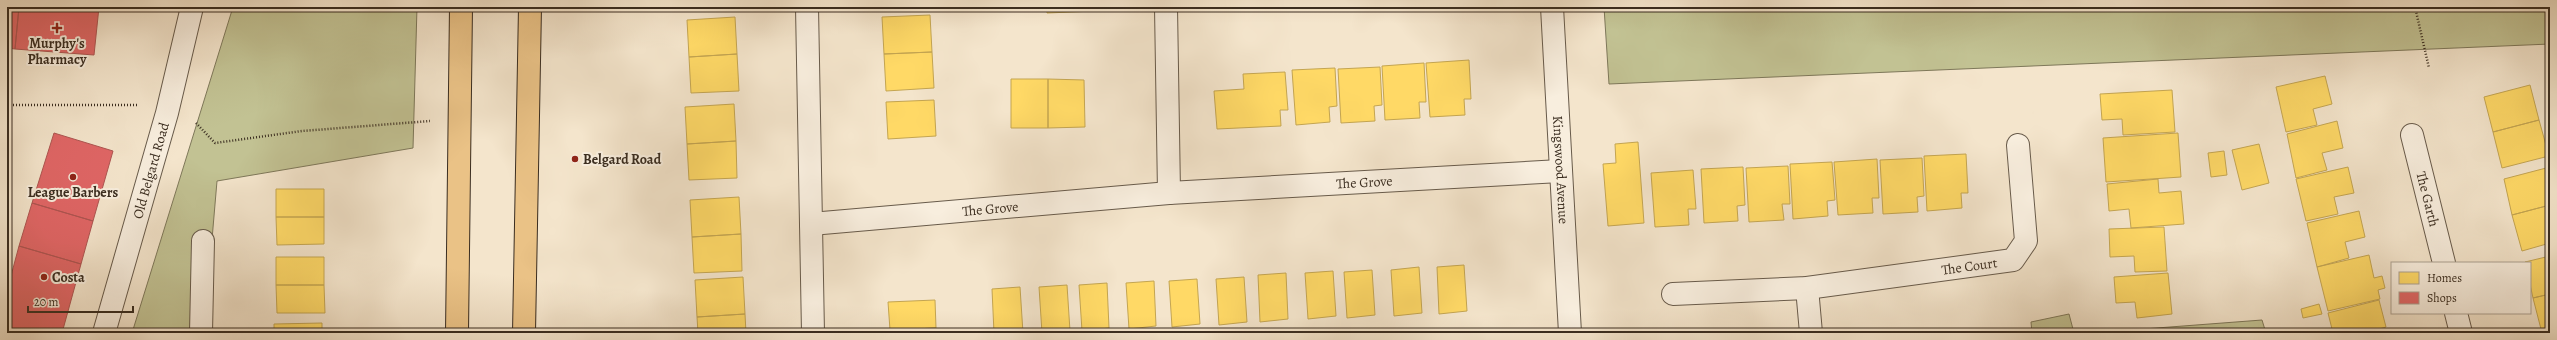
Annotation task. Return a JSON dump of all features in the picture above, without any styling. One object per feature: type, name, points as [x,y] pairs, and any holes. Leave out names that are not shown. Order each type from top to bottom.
[{"type":"main road","points":[[457,333],[461,7]]},
{"type":"main road","points":[[524,333],[530,7]]},
{"type":"street","name":"Old Belgard Road","points":[[104,333],[167,113],[192,7]]},
{"type":"street","points":[[807,7],[813,333]]},
{"type":"street","points":[[1166,7],[1169,193]]},
{"type":"street","name":"Kingswood Avenue","points":[[1552,7],[1570,333]]},
{"type":"street","name":"The Garth","points":[[2412,135],[2444,262]]},
{"type":"street","name":"The Court","points":[[1673,294],[1808,288],[2013,260],[2026,241],[2018,145]]},
{"type":"street","name":"The Grove","points":[[811,224],[1169,193],[1560,171]]},
{"type":"street","points":[[201,333],[203,242]]},
{"type":"street","points":[[1808,288],[1810,333]]},
{"type":"street","points":[[2456,314],[2461,333]]},
{"type":"path","points":[[2415,7],[2429,68]]},
{"type":"path","points":[[7,105],[141,105]]},
{"type":"path","points":[[196,123],[215,143],[302,131],[431,121]]},
{"type":"green space","points":[[233,7],[417,7],[413,148],[217,181],[204,333],[132,333]]},
{"type":"green space","points":[[1604,7],[2550,7],[2550,44],[1609,84]]},
{"type":"green space","points":[[2069,314],[2074,333],[2032,333],[2031,322]]},
{"type":"green space","points":[[2262,320],[2266,333],[2091,333]]},
{"type":"building: Homes","points":[[1047,7],[1095,7],[1095,11],[1047,13]]},
{"type":"building: Homes","points":[[930,15],[932,52],[884,54],[882,17]]},
{"type":"building: Homes","points":[[735,17],[737,54],[689,57],[687,20]]},
{"type":"building: Homes","points":[[932,52],[934,88],[886,91],[884,54]]},
{"type":"building: Homes","points":[[737,54],[739,91],[691,93],[689,57]]},
{"type":"building: Homes","points":[[1469,60],[1471,99],[1464,99],[1465,115],[1430,117],[1426,63]]},
{"type":"building: Homes","points":[[1424,63],[1426,102],[1419,102],[1420,118],[1385,120],[1382,66]]},
{"type":"building: Homes","points":[[1380,67],[1382,105],[1374,106],[1375,121],[1341,123],[1338,69]]},
{"type":"building: Homes","points":[[1335,68],[1337,106],[1329,107],[1330,122],[1296,125],[1292,70]]},
{"type":"building: Homes","points":[[1285,72],[1288,110],[1280,110],[1281,126],[1217,129],[1214,91],[1244,89],[1243,74]]},
{"type":"building: Homes","points":[[2325,76],[2332,104],[2313,109],[2317,125],[2286,132],[2276,87]]},
{"type":"building: Homes","points":[[1011,79],[1048,79],[1048,128],[1011,128]]},
{"type":"building: Homes","points":[[1048,79],[1084,80],[1085,127],[1048,128]]},
{"type":"building: Homes","points":[[2530,85],[2539,120],[2493,132],[2484,97]]},
{"type":"building: Homes","points":[[2172,90],[2175,132],[2123,135],[2122,119],[2102,120],[2100,94]]},
{"type":"building: Homes","points":[[934,100],[936,136],[888,139],[886,102]]},
{"type":"building: Homes","points":[[734,104],[736,141],[687,144],[685,107]]},
{"type":"building: Homes","points":[[2539,120],[2549,156],[2502,168],[2493,132]]},
{"type":"building: Homes","points":[[2337,121],[2343,148],[2322,153],[2327,170],[2296,178],[2287,134]]},
{"type":"building: Homes","points":[[2178,133],[2181,177],[2106,182],[2103,138]]},
{"type":"building: Homes","points":[[736,141],[737,178],[689,180],[687,144]]},
{"type":"building: Homes","points":[[1638,142],[1644,223],[1608,226],[1603,164],[1616,163],[1615,144]]},
{"type":"building: Homes","points":[[2259,144],[2269,183],[2242,190],[2232,150]]},
{"type":"building: Homes","points":[[2224,151],[2227,175],[2211,177],[2208,153]]},
{"type":"building: Homes","points":[[1966,154],[1968,193],[1961,193],[1962,208],[1927,211],[1924,156]]},
{"type":"building: Homes","points":[[1922,158],[1924,196],[1917,197],[1918,212],[1883,214],[1880,160]]},
{"type":"building: Homes","points":[[1877,159],[1879,198],[1872,198],[1873,213],[1838,215],[1834,162]]},
{"type":"building: Homes","points":[[1832,162],[1835,200],[1827,201],[1828,216],[1793,219],[1790,164]]},
{"type":"building: Homes","points":[[1788,166],[1790,204],[1782,204],[1784,220],[1749,222],[1746,168]]},
{"type":"building: Homes","points":[[1743,167],[1745,205],[1737,206],[1738,221],[1704,223],[1701,169]]},
{"type":"building: Homes","points":[[2348,167],[2354,193],[2334,197],[2338,214],[2306,221],[2296,179]]},
{"type":"building: Homes","points":[[2550,167],[2550,205],[2512,215],[2504,179]]},
{"type":"building: Homes","points":[[1693,170],[1696,209],[1688,209],[1689,225],[1655,227],[1651,173]]},
{"type":"building: Homes","points":[[2158,179],[2159,193],[2181,191],[2184,224],[2131,228],[2129,209],[2109,211],[2107,184]]},
{"type":"building: Homes","points":[[276,189],[324,189],[324,217],[276,217]]},
{"type":"building: Homes","points":[[739,197],[741,234],[692,237],[690,200]]},
{"type":"building: Homes","points":[[2550,205],[2550,243],[2522,251],[2512,215]]},
{"type":"building: Homes","points":[[2359,211],[2365,237],[2345,242],[2349,258],[2317,267],[2307,223]]},
{"type":"building: Homes","points":[[276,217],[324,217],[324,244],[277,245]]},
{"type":"building: Homes","points":[[2164,227],[2167,271],[2135,272],[2134,256],[2110,257],[2109,229]]},
{"type":"building: Homes","points":[[741,234],[742,271],[694,273],[692,237]]},
{"type":"building: Homes","points":[[2369,255],[2374,278],[2382,276],[2385,288],[2378,290],[2380,299],[2328,311],[2317,267]]},
{"type":"building: Homes","points":[[2550,256],[2550,294],[2533,298],[2531,289],[2531,262],[2525,262]]},
{"type":"building: Homes","points":[[276,257],[324,257],[324,285],[276,285]]},
{"type":"building: Homes","points":[[1464,265],[1467,311],[1439,314],[1437,267]]},
{"type":"building: Homes","points":[[1419,267],[1422,313],[1394,316],[1391,270]]},
{"type":"building: Homes","points":[[1372,270],[1375,315],[1347,318],[1344,272]]},
{"type":"building: Homes","points":[[1333,271],[1336,316],[1308,319],[1305,273]]},
{"type":"building: Homes","points":[[1286,273],[1288,319],[1260,322],[1258,275]]},
{"type":"building: Homes","points":[[2168,273],[2172,314],[2137,318],[2135,302],[2116,303],[2114,277]]},
{"type":"building: Homes","points":[[743,277],[745,314],[697,317],[695,280]]},
{"type":"building: Homes","points":[[1244,277],[1247,322],[1219,325],[1216,279]]},
{"type":"building: Homes","points":[[1197,279],[1200,324],[1172,327],[1169,281]]},
{"type":"building: Homes","points":[[1154,281],[1156,326],[1129,329],[1126,283]]},
{"type":"building: Homes","points":[[1107,283],[1109,328],[1082,331],[1079,285]]},
{"type":"building: Homes","points":[[276,285],[324,285],[325,313],[277,313]]},
{"type":"building: Homes","points":[[1067,285],[1070,331],[1042,333],[1039,287]]},
{"type":"building: Homes","points":[[1020,287],[1023,333],[994,333],[992,289]]},
{"type":"building: Homes","points":[[2550,294],[2550,332],[2542,333],[2533,298]]},
{"type":"building: Homes","points":[[935,300],[936,328],[890,330],[888,302]]},
{"type":"building: Homes","points":[[2379,300],[2386,327],[2366,333],[2333,333],[2328,313]]},
{"type":"building: Homes","points":[[2319,304],[2322,314],[2303,318],[2301,309]]},
{"type":"building: Homes","points":[[745,314],[746,333],[698,333],[697,317]]},
{"type":"building: Homes","points":[[322,323],[322,333],[274,333],[274,324]]},
{"type":"building: Homes","points":[[936,328],[936,333],[890,333],[890,330]]},
{"type":"building: Shops","points":[[7,7],[19,7],[15,49],[7,48]]},
{"type":"building: Shops","name":"Murphy's Pharmacy","points":[[19,7],[99,7],[94,55],[15,49]]},
{"type":"building: Shops","name":"League Barbers","points":[[54,133],[113,151],[93,221],[32,203]]},
{"type":"building: Shops","points":[[32,203],[93,221],[81,264],[19,246]]},
{"type":"building: Shops","name":"Costa","points":[[19,246],[81,264],[62,333],[7,333],[7,291]]},
{"type":"place","name":"Murphy's Pharmacy","points":[[57,28]]},
{"type":"place","name":"Belgard Road","points":[[575,159]]},
{"type":"place","name":"League Barbers","points":[[73,177]]},
{"type":"place","name":"Costa","points":[[44,277]]}]
